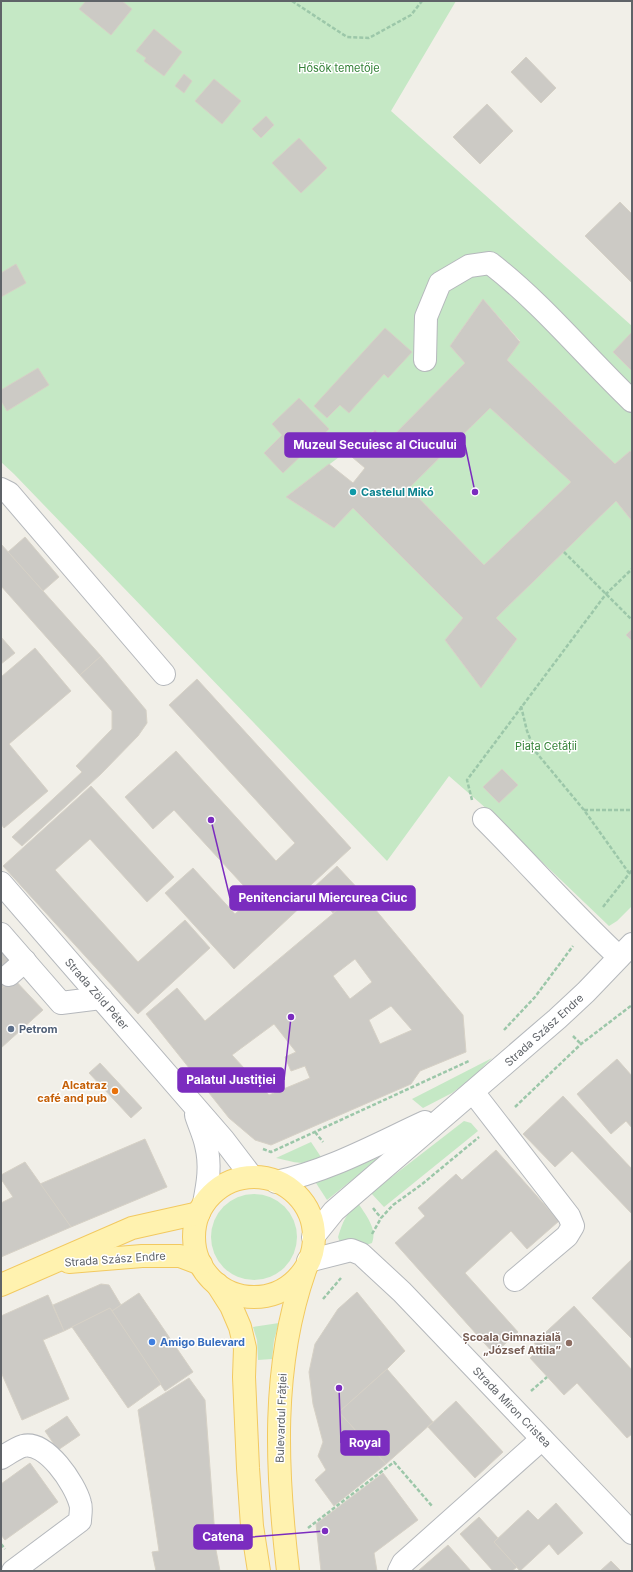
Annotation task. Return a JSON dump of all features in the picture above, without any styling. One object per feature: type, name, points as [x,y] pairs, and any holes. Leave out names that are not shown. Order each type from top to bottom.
[{"type":"main road","points":[[252,1177],[263,1178],[276,1182],[294,1194],[307,1210],[312,1223],[312,1249],[307,1264],[292,1283],[282,1290],[272,1294],[260,1296],[237,1295],[217,1284],[208,1276],[196,1251],[194,1238],[195,1224],[202,1208],[216,1191],[230,1182],[252,1177]]},
{"type":"main road","name":"Strada Szász Endre","points":[[1,1285],[132,1228],[202,1208]]},
{"type":"main road","name":"Strada Szász Endre","points":[[52,1264],[142,1256],[180,1256],[201,1264]]},
{"type":"main road","name":"Bulevardul Frăției","points":[[288,1571],[280,1478],[279,1420],[281,1378],[285,1346],[307,1264]]},
{"type":"main road","points":[[217,1284],[231,1306],[240,1327],[245,1348],[244,1377],[248,1468],[252,1526],[259,1571]]},
{"type":"street","points":[[425,360],[426,316],[440,283],[469,266],[490,263],[516,283],[548,314],[632,401]]},
{"type":"street","points":[[1,489],[8,493],[164,674]]},
{"type":"street","points":[[484,819],[588,927],[626,950]]},
{"type":"street","name":"Strada Zöld Péter","points":[[3,888],[223,1139],[252,1177]]},
{"type":"street","points":[[1,934],[61,1003],[101,998]]},
{"type":"street","name":"Strada Szász Endre","points":[[313,1237],[334,1211],[557,1019],[626,950]]},
{"type":"street","points":[[9,975],[25,961]]},
{"type":"street","points":[[473,1092],[569,1216],[573,1226],[566,1236],[515,1280]]},
{"type":"street","name":"Strada Zöld Péter","points":[[192,1105],[206,1145],[209,1165],[209,1178],[202,1208]]},
{"type":"street","name":"Strada Szász Endre","points":[[276,1182],[307,1174],[338,1162],[450,1110]]},
{"type":"street","points":[[307,1264],[350,1250],[361,1254]]},
{"type":"street","name":"Strada Miron Cristea","points":[[361,1254],[402,1292],[632,1532]]},
{"type":"street","points":[[399,1571],[403,1563],[542,1439]]},
{"type":"street","points":[[1,1458],[24,1446],[40,1449],[56,1462],[74,1488],[80,1504],[80,1521],[13,1571]]},
{"type":"path","points":[[292,1],[346,37],[369,38],[411,15],[422,1]]},
{"type":"path","points":[[564,552],[632,620]]},
{"type":"path","points":[[467,780],[606,594],[632,569]]},
{"type":"path","points":[[522,706],[527,731],[535,751],[584,810],[629,873]]},
{"type":"path","points":[[584,810],[632,810]]},
{"type":"path","points":[[503,1032],[535,997]]},
{"type":"path","points":[[320,1303],[361,1254],[381,1218],[393,1205],[421,1185],[497,1124],[581,1044],[632,1005]]},
{"type":"path","points":[[259,1148],[271,1152],[474,1058]]},
{"type":"path","points":[[361,1106],[362,1110]]},
{"type":"path","points":[[285,1546],[394,1462],[448,1524]]},
{"type":"green space","points":[[1,1],[456,1],[391,111],[632,326],[632,453],[630,451],[615,464],[507,360],[520,341],[483,299],[450,346],[465,363],[386,443],[375,430],[286,497],[334,528],[353,508],[463,618],[445,640],[481,688],[517,639],[496,618],[616,501],[632,521],[632,906],[617,921],[609,926],[488,810],[449,776],[387,861],[1,462]]},
{"type":"green space","points":[[490,408],[571,482],[484,565],[409,488]]},
{"type":"green space","points":[[492,1058],[470,1080],[452,1093],[423,1108],[412,1099]]},
{"type":"green space","points":[[464,1121],[471,1123],[478,1131],[384,1207],[371,1193]]},
{"type":"green space","points":[[311,1142],[323,1160],[299,1163],[276,1158]]},
{"type":"green space","points":[[382,1156],[327,1200],[316,1183]]},
{"type":"green space","points":[[254,1194],[271,1197],[285,1206],[294,1220],[297,1237],[294,1254],[285,1268],[271,1277],[254,1280],[237,1277],[223,1268],[214,1254],[211,1237],[214,1220],[223,1206],[237,1197]]},
{"type":"green space","points":[[358,1203],[372,1227],[372,1243],[366,1245],[340,1243],[338,1237],[343,1222]]},
{"type":"green space","points":[[279,1323],[274,1340],[272,1359],[258,1360],[257,1340],[253,1327]]},
{"type":"building","points":[[86,1],[122,1],[132,9],[111,35],[79,9]]},
{"type":"building","points":[[154,29],[182,52],[164,76],[144,61],[146,58],[136,51]]},
{"type":"building","points":[[526,57],[556,88],[541,103],[511,72]]},
{"type":"building","points":[[184,74],[192,81],[184,93],[175,86]]},
{"type":"building","points":[[214,79],[241,101],[222,124],[195,101]]},
{"type":"building","points":[[487,104],[513,131],[480,164],[453,137]]},
{"type":"building","points":[[266,116],[274,125],[261,138],[252,129]]},
{"type":"building","points":[[299,138],[327,168],[301,193],[272,163]]},
{"type":"building","points":[[620,202],[632,214],[632,283],[585,236]]},
{"type":"building","points":[[16,264],[26,283],[1,297],[1,273]]},
{"type":"building","name":"Castelul Mikó","points":[[483,299],[520,342],[507,360],[615,464],[630,451],[632,453],[632,521],[616,501],[496,618],[517,639],[481,688],[445,640],[463,618],[353,508],[334,528],[286,497],[329,464],[353,483],[365,468],[352,457],[375,430],[386,443],[465,363],[450,346]],"holes":[[[490,408],[571,482],[484,565],[409,488]]]},
{"type":"building","points":[[385,328],[412,352],[388,378],[384,374],[349,413],[340,405],[327,418],[314,406]]},
{"type":"building","points":[[632,332],[632,371],[613,352]]},
{"type":"building","points":[[38,368],[49,385],[7,411],[1,401],[1,390]]},
{"type":"building","points":[[299,398],[329,429],[283,473],[264,453],[282,435],[272,424]]},
{"type":"building","points":[[25,537],[59,577],[43,591],[8,552]]},
{"type":"building","points":[[1,544],[101,656],[80,675],[1,586]]},
{"type":"building","points":[[632,629],[632,641],[626,635]]},
{"type":"building","points":[[1,637],[15,653],[1,664]]},
{"type":"building","points":[[35,648],[71,691],[9,744],[48,791],[4,828],[1,824],[1,677]]},
{"type":"building","points":[[101,656],[146,710],[147,723],[138,736],[101,774],[22,846],[12,837],[82,772],[76,766],[112,729],[112,711],[80,675]]},
{"type":"building","points":[[197,679],[351,848],[300,895],[306,902],[234,969],[165,893],[193,868],[235,914],[254,897],[174,810],[153,829],[125,797],[176,751],[276,861],[295,843],[169,705]]},
{"type":"building","points":[[502,769],[518,785],[499,803],[483,787]]},
{"type":"building","points":[[91,786],[174,877],[147,902],[90,839],[55,870],[138,962],[185,920],[210,948],[138,1014],[3,866]]},
{"type":"building","points":[[337,866],[360,891],[333,913],[312,889]]},
{"type":"building","points":[[360,891],[463,1015],[466,1052],[420,1071],[411,1084],[271,1145],[255,1140],[229,1118],[146,1014],[177,988],[205,1021]],"holes":[[[355,959],[372,982],[350,999],[333,976]],[[391,1006],[412,1030],[380,1044],[369,1020]],[[274,1024],[296,1052],[285,1057],[291,1071],[305,1066],[310,1078],[269,1095],[232,1055]]]},
{"type":"building","points":[[1,945],[15,961],[12,979],[1,989]]},
{"type":"building","name":"Petrom","points":[[13,978],[43,1010],[1,1048],[1,989]]},
{"type":"building","points":[[617,1059],[632,1076],[632,1128],[626,1121],[611,1134],[577,1094]]},
{"type":"building","name":"Alcatraz café and pub","points":[[100,1063],[142,1108],[131,1118],[89,1073]]},
{"type":"building","points":[[563,1096],[632,1169],[632,1214],[572,1151],[555,1167],[523,1134]]},
{"type":"building","points":[[145,1139],[167,1187],[71,1227],[40,1184]]},
{"type":"building","points":[[496,1150],[559,1221],[527,1249],[511,1231],[465,1273],[518,1332],[494,1354],[395,1243],[425,1216],[418,1208],[456,1174],[462,1180]]},
{"type":"building","points":[[25,1162],[71,1227],[1,1257],[1,1203],[13,1197],[1,1179],[1,1175]]},
{"type":"building","points":[[632,1259],[632,1339],[592,1298]]},
{"type":"building","points":[[101,1284],[109,1285],[121,1305],[112,1311],[110,1308],[64,1331],[53,1305]]},
{"type":"building","points":[[357,1292],[405,1351],[339,1412],[386,1464],[334,1506],[315,1480],[326,1470],[318,1456],[323,1442],[313,1404],[309,1372],[315,1344],[338,1309]]},
{"type":"building","name":"Amigo Bulevard","points":[[139,1293],[193,1372],[165,1391],[112,1311]]},
{"type":"building","points":[[48,1295],[64,1331],[43,1340],[69,1399],[22,1420],[1,1372],[1,1316]]},
{"type":"building","points":[[574,1306],[632,1370],[632,1434],[627,1438],[577,1383],[564,1395],[530,1358],[539,1349],[534,1343]]},
{"type":"building","points":[[110,1308],[161,1384],[128,1408],[72,1327]]},
{"type":"building","points":[[387,1369],[433,1422],[386,1464],[339,1412]]},
{"type":"building","points":[[189,1378],[205,1400],[216,1550],[220,1571],[156,1571],[152,1552],[159,1551],[138,1410]]},
{"type":"building","points":[[456,1401],[503,1452],[475,1478],[428,1427]]},
{"type":"building","points":[[67,1416],[80,1435],[58,1450],[45,1431]]},
{"type":"building","points":[[30,1463],[58,1502],[5,1540],[1,1535],[1,1484]]},
{"type":"building","points":[[383,1473],[418,1520],[374,1553],[377,1571],[321,1571],[316,1524]]},
{"type":"building","points":[[556,1503],[583,1533],[558,1555],[549,1544],[520,1571],[494,1542],[528,1510],[538,1520]]},
{"type":"building","points":[[479,1517],[498,1538],[494,1542],[517,1567],[512,1571],[493,1571],[460,1534]]},
{"type":"building","points":[[448,1545],[471,1571],[418,1571]]},
{"type":"building","points":[[611,1561],[621,1571],[600,1571]]},
{"type":"place","name":"Castelul Mikó","points":[[353,492]]},
{"type":"place","name":"Muzeul Secuiesc al Ciucului","points":[[475,492]]},
{"type":"place","name":"Penitenciarul Miercurea Ciuc","points":[[211,820]]},
{"type":"place","name":"Palatul Justiției","points":[[291,1017]]},
{"type":"place","name":"Petrom","points":[[11,1029]]},
{"type":"place","name":"Alcatraz café and pub","points":[[115,1091]]},
{"type":"place","name":"Amigo Bulevard","points":[[152,1342]]},
{"type":"place","name":"Școala Gimnazială „József Attila”","points":[[569,1343]]},
{"type":"place","name":"Royal","points":[[339,1388]]},
{"type":"place","name":"Catena","points":[[325,1531]]},
{"type":"park label","name":"Hősök temetője","points":[[339,68]]},
{"type":"park label","name":"Piața Cetății","points":[[546,746]]}]
